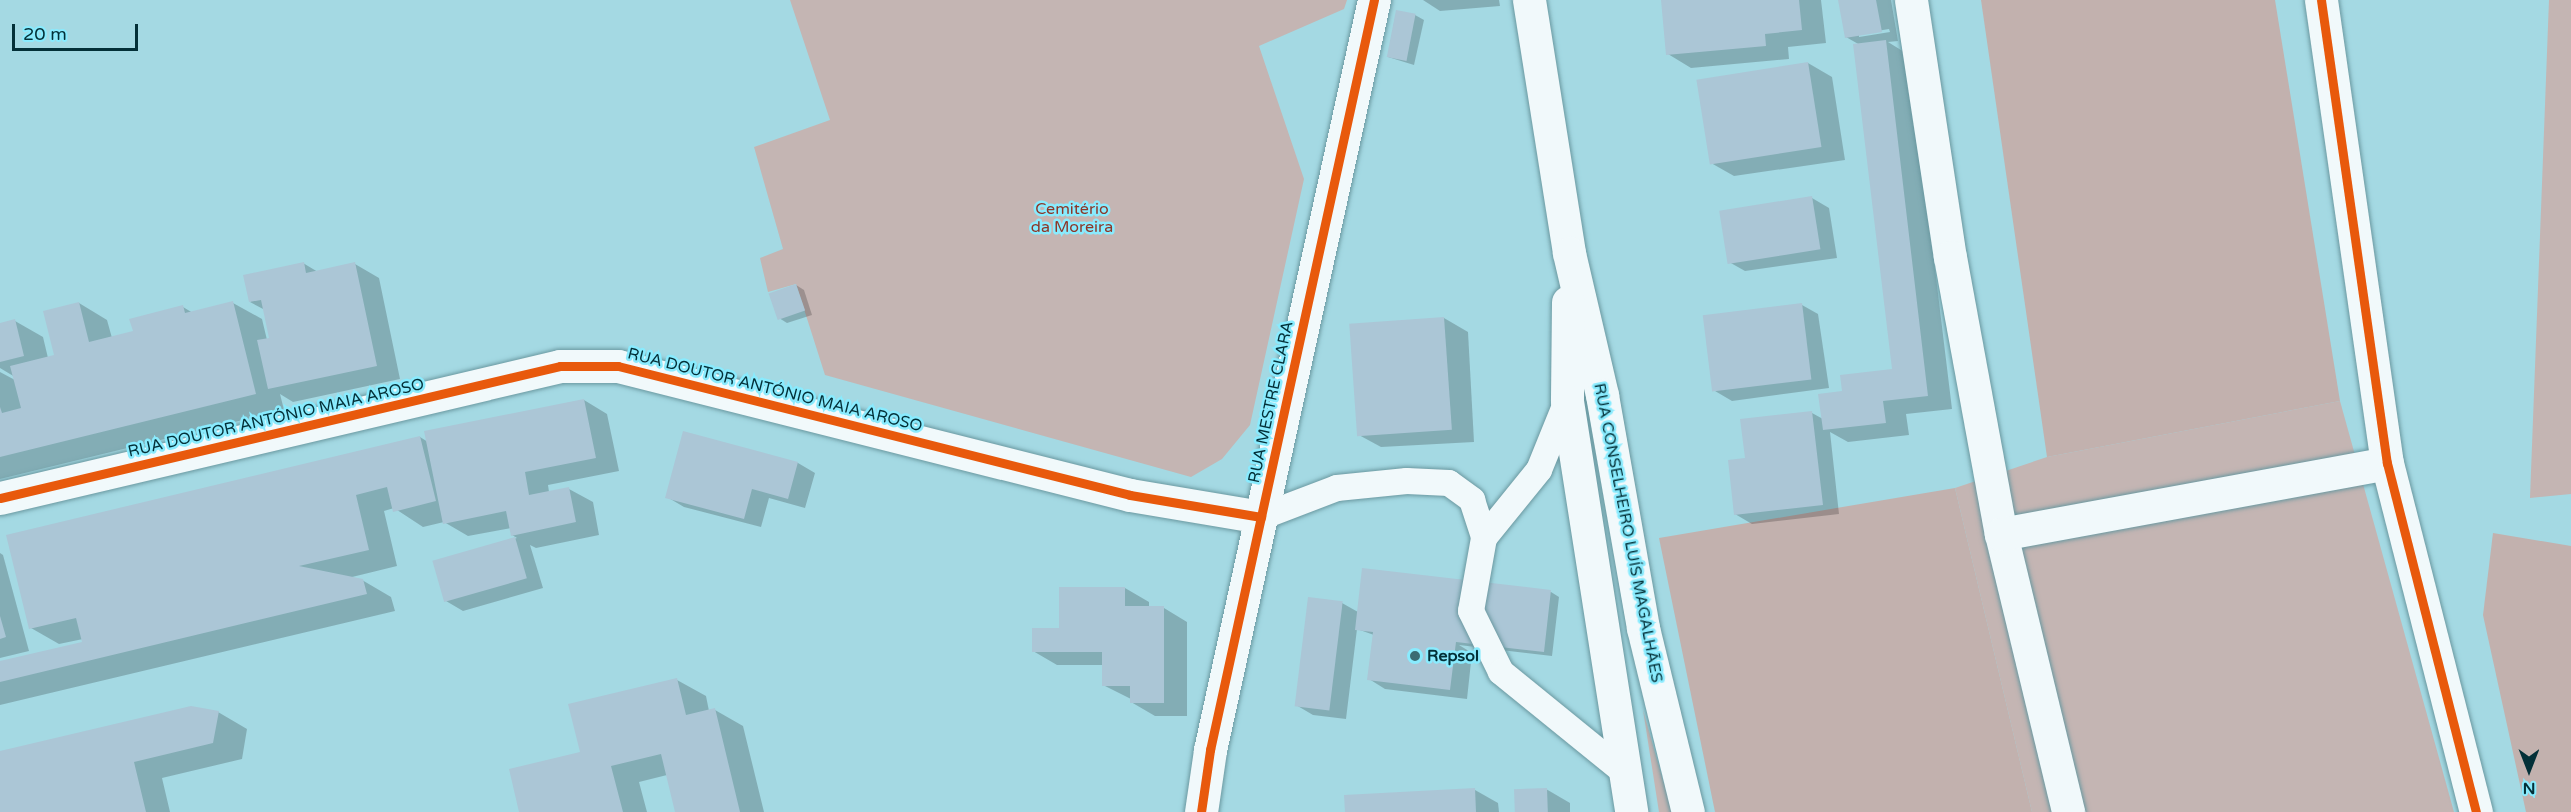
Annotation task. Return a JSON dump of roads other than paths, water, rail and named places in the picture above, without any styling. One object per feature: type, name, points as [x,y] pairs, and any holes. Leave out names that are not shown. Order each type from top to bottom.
[{"type":"street","name":"RUA MESTRE CLARA","points":[[1201,812],[1210,750],[1374,0]]},
{"type":"street","name":"RUA CONSELHEIRO LUÍS MAGALHÃES","points":[[1529,0],[1569,253],[1602,395],[1643,628],[1688,812]]},
{"type":"street","points":[[1911,0],[1950,257],[2001,534],[2068,812]]},
{"type":"street","points":[[2321,0],[2387,463],[2476,812]]},
{"type":"street","name":"RUA CONSELHEIRO LUÍS MAGALHÃES","points":[[1569,253],[1567,401],[1630,812]]},
{"type":"street","name":"RUA DOUTOR ANTÓNIO MAIA AROSO","points":[[0,498],[560,366],[618,366],[1130,495],[1262,517]]},
{"type":"street","points":[[2001,534],[2387,463]]},
{"type":"lane","points":[[1484,538],[1539,470],[1567,401]]},
{"type":"lane","points":[[1262,517],[1337,488],[1407,482],[1449,483],[1472,500],[1484,538],[1471,611],[1501,672],[1623,771]]},
{"type":"place","name":"Repsol","points":[[1415,656]]},
{"type":"park label","name":"Cemitério da Moreira","points":[[1072,218]]}]
